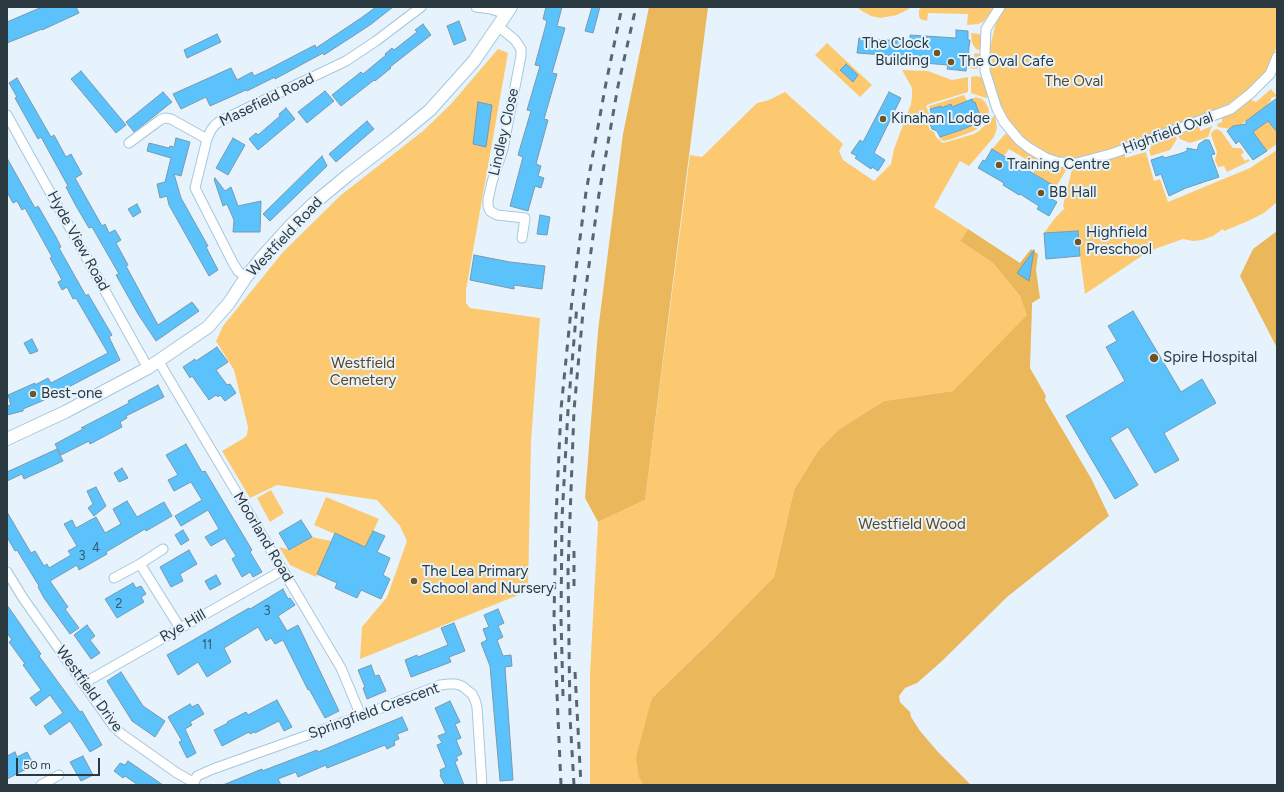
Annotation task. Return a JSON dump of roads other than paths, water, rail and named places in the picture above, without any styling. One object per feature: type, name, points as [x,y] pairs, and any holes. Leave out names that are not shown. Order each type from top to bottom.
[{"type":"street","name":"Masefield Road","points":[[246,277],[233,263],[196,192],[195,185],[207,139],[215,125],[346,61],[376,41],[421,7]]},
{"type":"street","points":[[476,7],[491,9],[500,12],[505,16]]},
{"type":"street","name":"Highfield Oval","points":[[1000,7],[986,29],[985,72],[997,108],[1004,122],[1019,140],[1035,152],[1058,162],[1077,163],[1114,153],[1231,109],[1251,93],[1270,74],[1277,57]]},
{"type":"street","name":"Lindley Close","points":[[505,16],[521,49],[521,56],[503,149],[492,182],[488,206],[490,211],[497,215],[525,218],[522,238]]},
{"type":"street","name":"Westfield Road","points":[[7,439],[65,412],[153,365],[208,327],[229,303],[246,277],[313,204],[348,175],[396,139],[430,110],[474,61],[505,16]]},
{"type":"street","name":"Hyde View Road","points":[[7,115],[153,365]]},
{"type":"street","points":[[129,142],[165,118],[172,119],[207,139]]},
{"type":"street","name":"Moorland Road","points":[[153,365],[283,570],[341,668],[361,716]]},
{"type":"street","points":[[114,578],[163,549]]},
{"type":"street","points":[[140,564],[180,628]]},
{"type":"street","name":"Rye Hill","points":[[84,683],[283,570]]},
{"type":"street","name":"Westfield Drive","points":[[7,572],[23,598],[114,727],[123,735],[193,784]]},
{"type":"street","name":"Springfield Crescent","points":[[193,784],[197,776],[213,769],[361,716],[440,685],[456,684],[462,686],[472,694],[477,707],[482,785]]},
{"type":"street","points":[[41,785],[59,775]]},
{"type":"railway","points":[[561,785],[554,618],[556,518],[561,409],[572,300],[586,192],[622,7]]},
{"type":"railway","points":[[574,785],[570,717],[568,571],[574,410],[584,301],[599,194],[618,86],[636,7]]},
{"type":"railway","points":[[563,696],[561,618],[562,518],[568,410],[577,305]]},
{"type":"railway","points":[[574,548],[574,586]]},
{"type":"railway","points":[[575,672],[581,785]]},
{"type":"place","name":"The Clock Building","points":[[937,53]]},
{"type":"place","name":"The Oval Cafe","points":[[951,62]]},
{"type":"place","name":"Kinahan Lodge","points":[[883,119]]},
{"type":"place","name":"Training Centre","points":[[999,165]]},
{"type":"place","name":"BB Hall","points":[[1041,193]]},
{"type":"place","name":"Highfield Preschool","points":[[1078,242]]},
{"type":"place","name":"Spire Hospital","points":[[1154,358]]},
{"type":"place","name":"Best-one","points":[[33,394]]},
{"type":"place","name":"The Lea Primary School and Nursery","points":[[414,581]]},
{"type":"park label","name":"The Oval","points":[[1074,82]]},
{"type":"park label","name":"Westfield Cemetery","points":[[363,372]]},
{"type":"park label","name":"Westfield Wood","points":[[912,525]]}]
